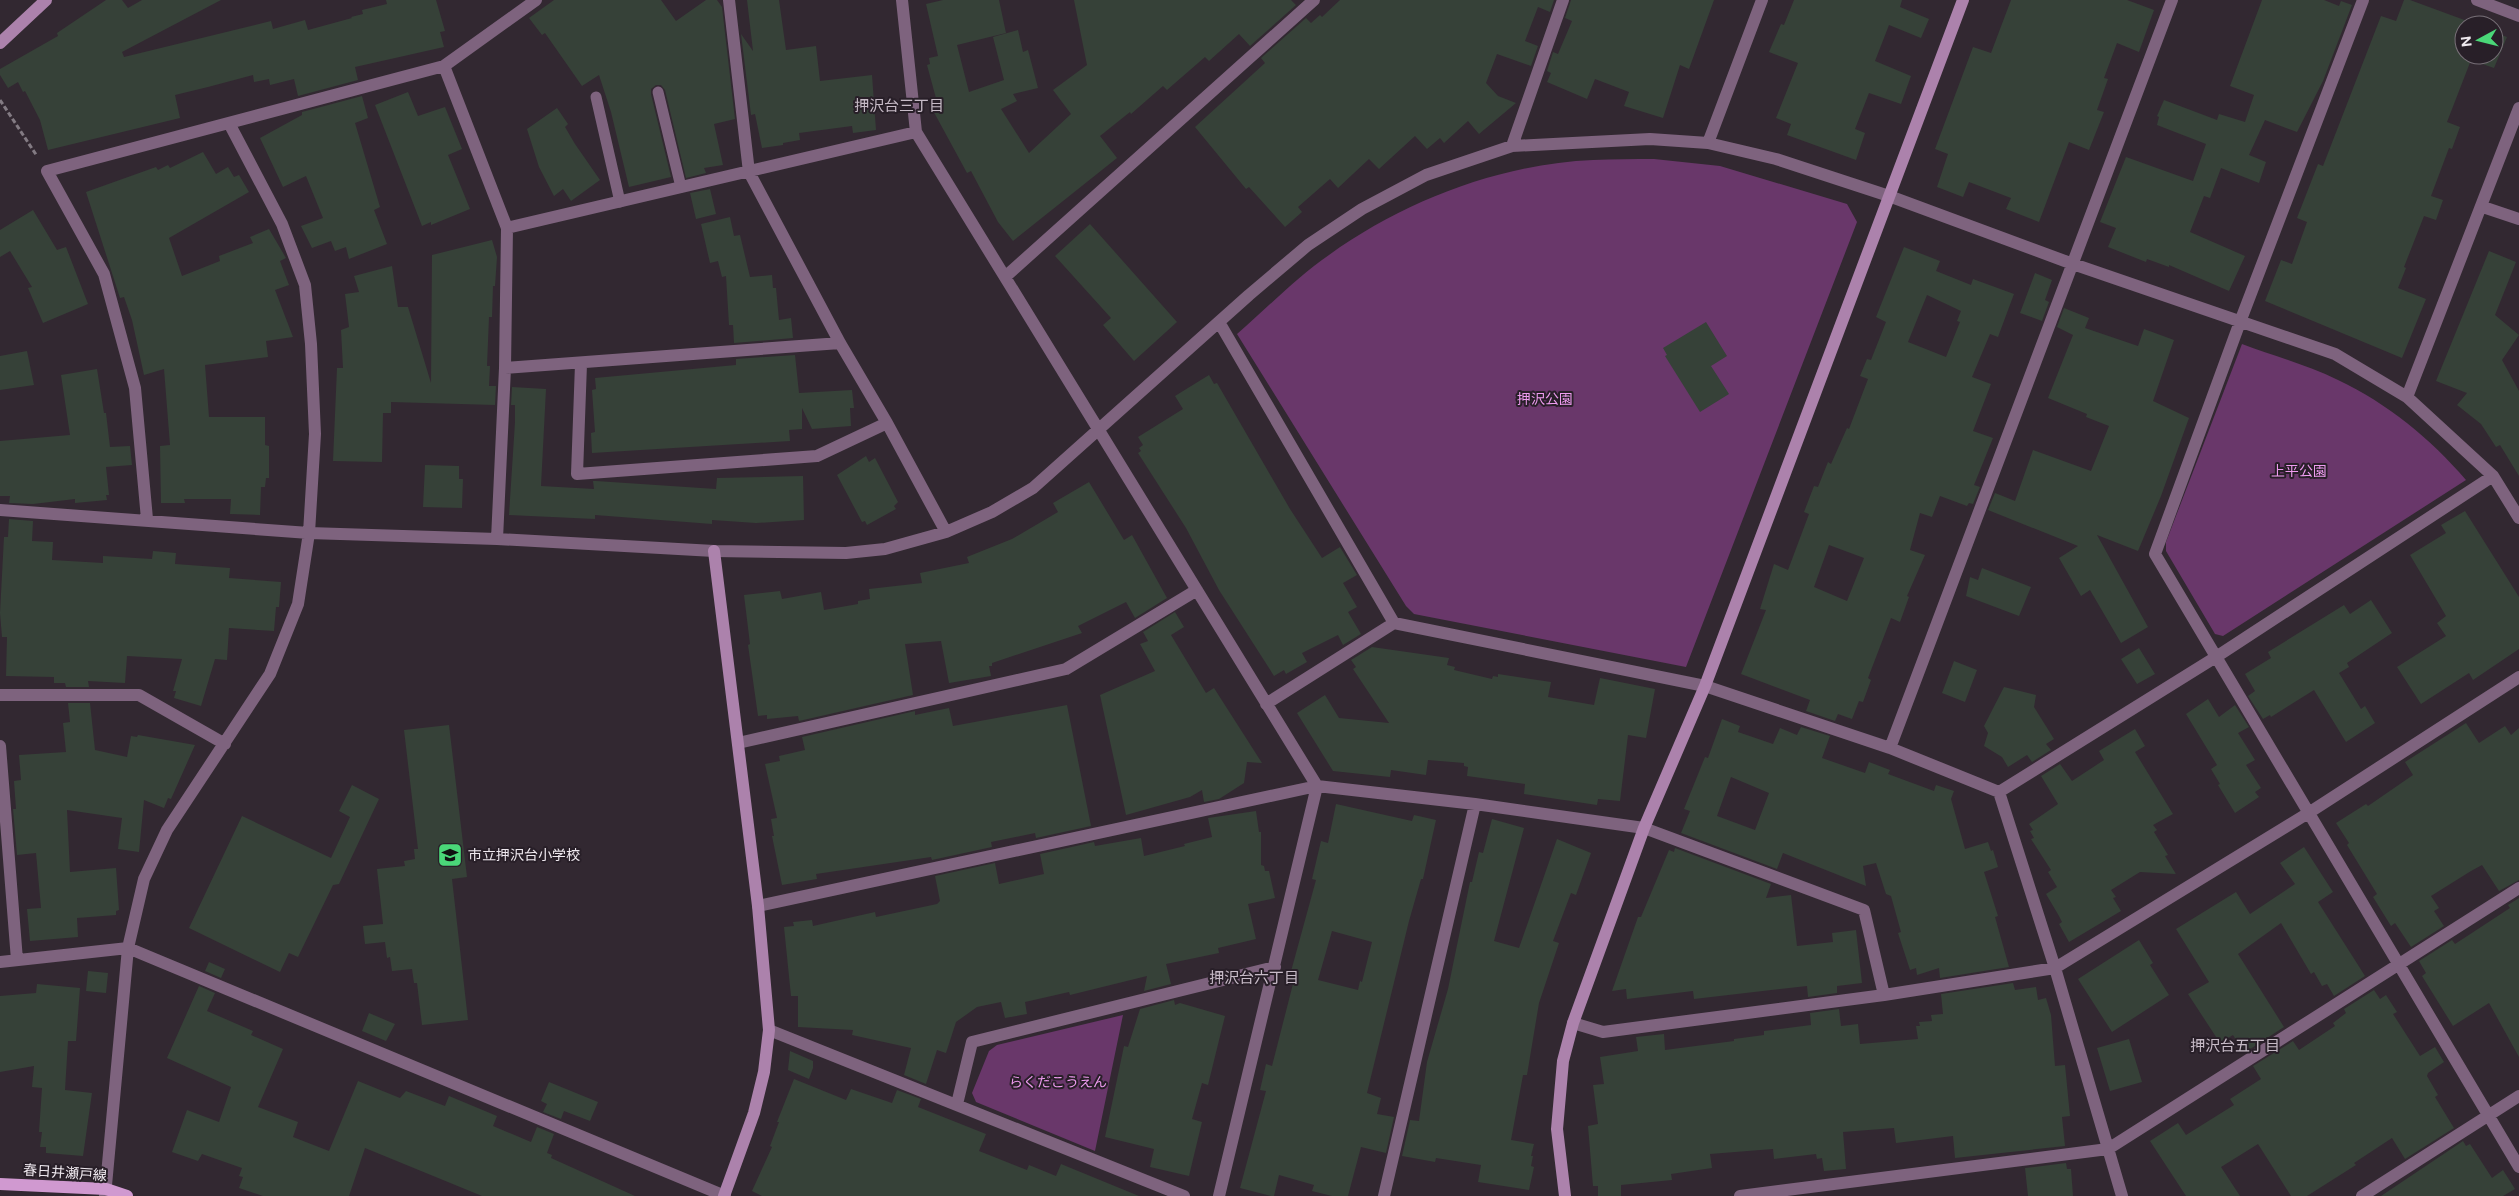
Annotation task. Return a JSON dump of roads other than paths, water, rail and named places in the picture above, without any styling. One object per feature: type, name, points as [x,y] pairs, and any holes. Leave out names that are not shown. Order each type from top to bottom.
[{"type":"main road","name":"春日井瀬戸線","points":[[0,1184],[127,1196]]},
{"type":"street","points":[[0,43],[46,0]]},
{"type":"street","points":[[147,519],[135,388],[104,274],[47,171],[230,125],[444,66],[536,0]]},
{"type":"street","points":[[729,0],[750,172],[840,343],[888,423],[946,532]]},
{"type":"street","points":[[902,0],[916,132],[1317,786],[1219,1196]]},
{"type":"street","points":[[1005,277],[1314,0]]},
{"type":"street","points":[[1512,146],[1564,0]]},
{"type":"street","points":[[1708,143],[1762,0]]},
{"type":"street","points":[[1565,1196],[1557,1129],[1563,1061],[1574,1023],[1644,828],[1705,686],[1963,0]]},
{"type":"street","points":[[1890,748],[2172,0]]},
{"type":"street","points":[[2363,0],[2240,322],[2155,554],[2519,1166]]},
{"type":"street","points":[[2477,0],[2519,16]]},
{"type":"street","points":[[444,66],[507,228],[505,368],[497,539]]},
{"type":"street","points":[[2407,397],[2519,108]]},
{"type":"street","points":[[106,1193],[128,948],[144,880],[167,830],[270,674],[298,604],[309,533],[315,434],[311,344],[305,285],[282,224],[230,125]]},
{"type":"street","points":[[507,228],[916,132]]},
{"type":"street","points":[[0,510],[147,519],[309,533],[497,539],[714,551],[846,553],[885,548],[946,532],[992,512],[1033,488],[1308,245],[1362,208],[1426,175],[1512,146],[1650,139],[1708,143],[1776,159],[1889,196],[2073,264],[2335,354],[2407,397],[2493,476],[2519,518]]},
{"type":"street","points":[[2482,207],[2519,219]]},
{"type":"street","points":[[1219,322],[1394,623]]},
{"type":"street","points":[[505,368],[581,364],[840,343]]},
{"type":"street","points":[[581,364],[578,474],[817,456],[888,423]]},
{"type":"street","points":[[1999,792],[2216,656],[2493,476]]},
{"type":"street","points":[[0,962],[128,948],[725,1196],[754,1113],[764,1072],[768,1030],[758,906],[714,551]]},
{"type":"street","points":[[738,743],[1066,669],[1197,590]]},
{"type":"street","points":[[1266,704],[1394,623],[1705,686],[1890,748],[1999,792]]},
{"type":"street","points":[[1574,1023],[1603,1032],[1884,995],[2055,968],[2310,812],[2519,677]]},
{"type":"street","points":[[0,694],[139,695],[225,744]]},
{"type":"street","points":[[0,746],[17,960]]},
{"type":"street","points":[[758,906],[1317,786],[1475,804],[1644,828],[1864,910],[1884,995]]},
{"type":"street","points":[[1999,792],[2055,968],[2122,1196]]},
{"type":"street","points":[[1384,1196],[1475,804]]},
{"type":"street","points":[[1740,1196],[2108,1149],[2519,888]]},
{"type":"street","points":[[957,1104],[972,1042],[1275,967]]},
{"type":"street","points":[[768,1030],[1184,1196]]},
{"type":"street","points":[[2362,1196],[2519,1096]]},
{"type":"lane","points":[[658,92],[681,187]]},
{"type":"lane","points":[[596,97],[620,202]]},
{"type":"place","name":"市立押沢台小学校","points":[[450,855]]},
{"type":"district","name":"押沢台三丁目","points":[[899,106]]},
{"type":"district","name":"押沢台六丁目","points":[[1254,978]]},
{"type":"district","name":"押沢台五丁目","points":[[2235,1046]]},
{"type":"park label","name":"押沢公園","points":[[1545,399]]},
{"type":"park label","name":"上平公園","points":[[2299,471]]},
{"type":"park label","name":"らくだこうえん","points":[[1058,1082]]}]
